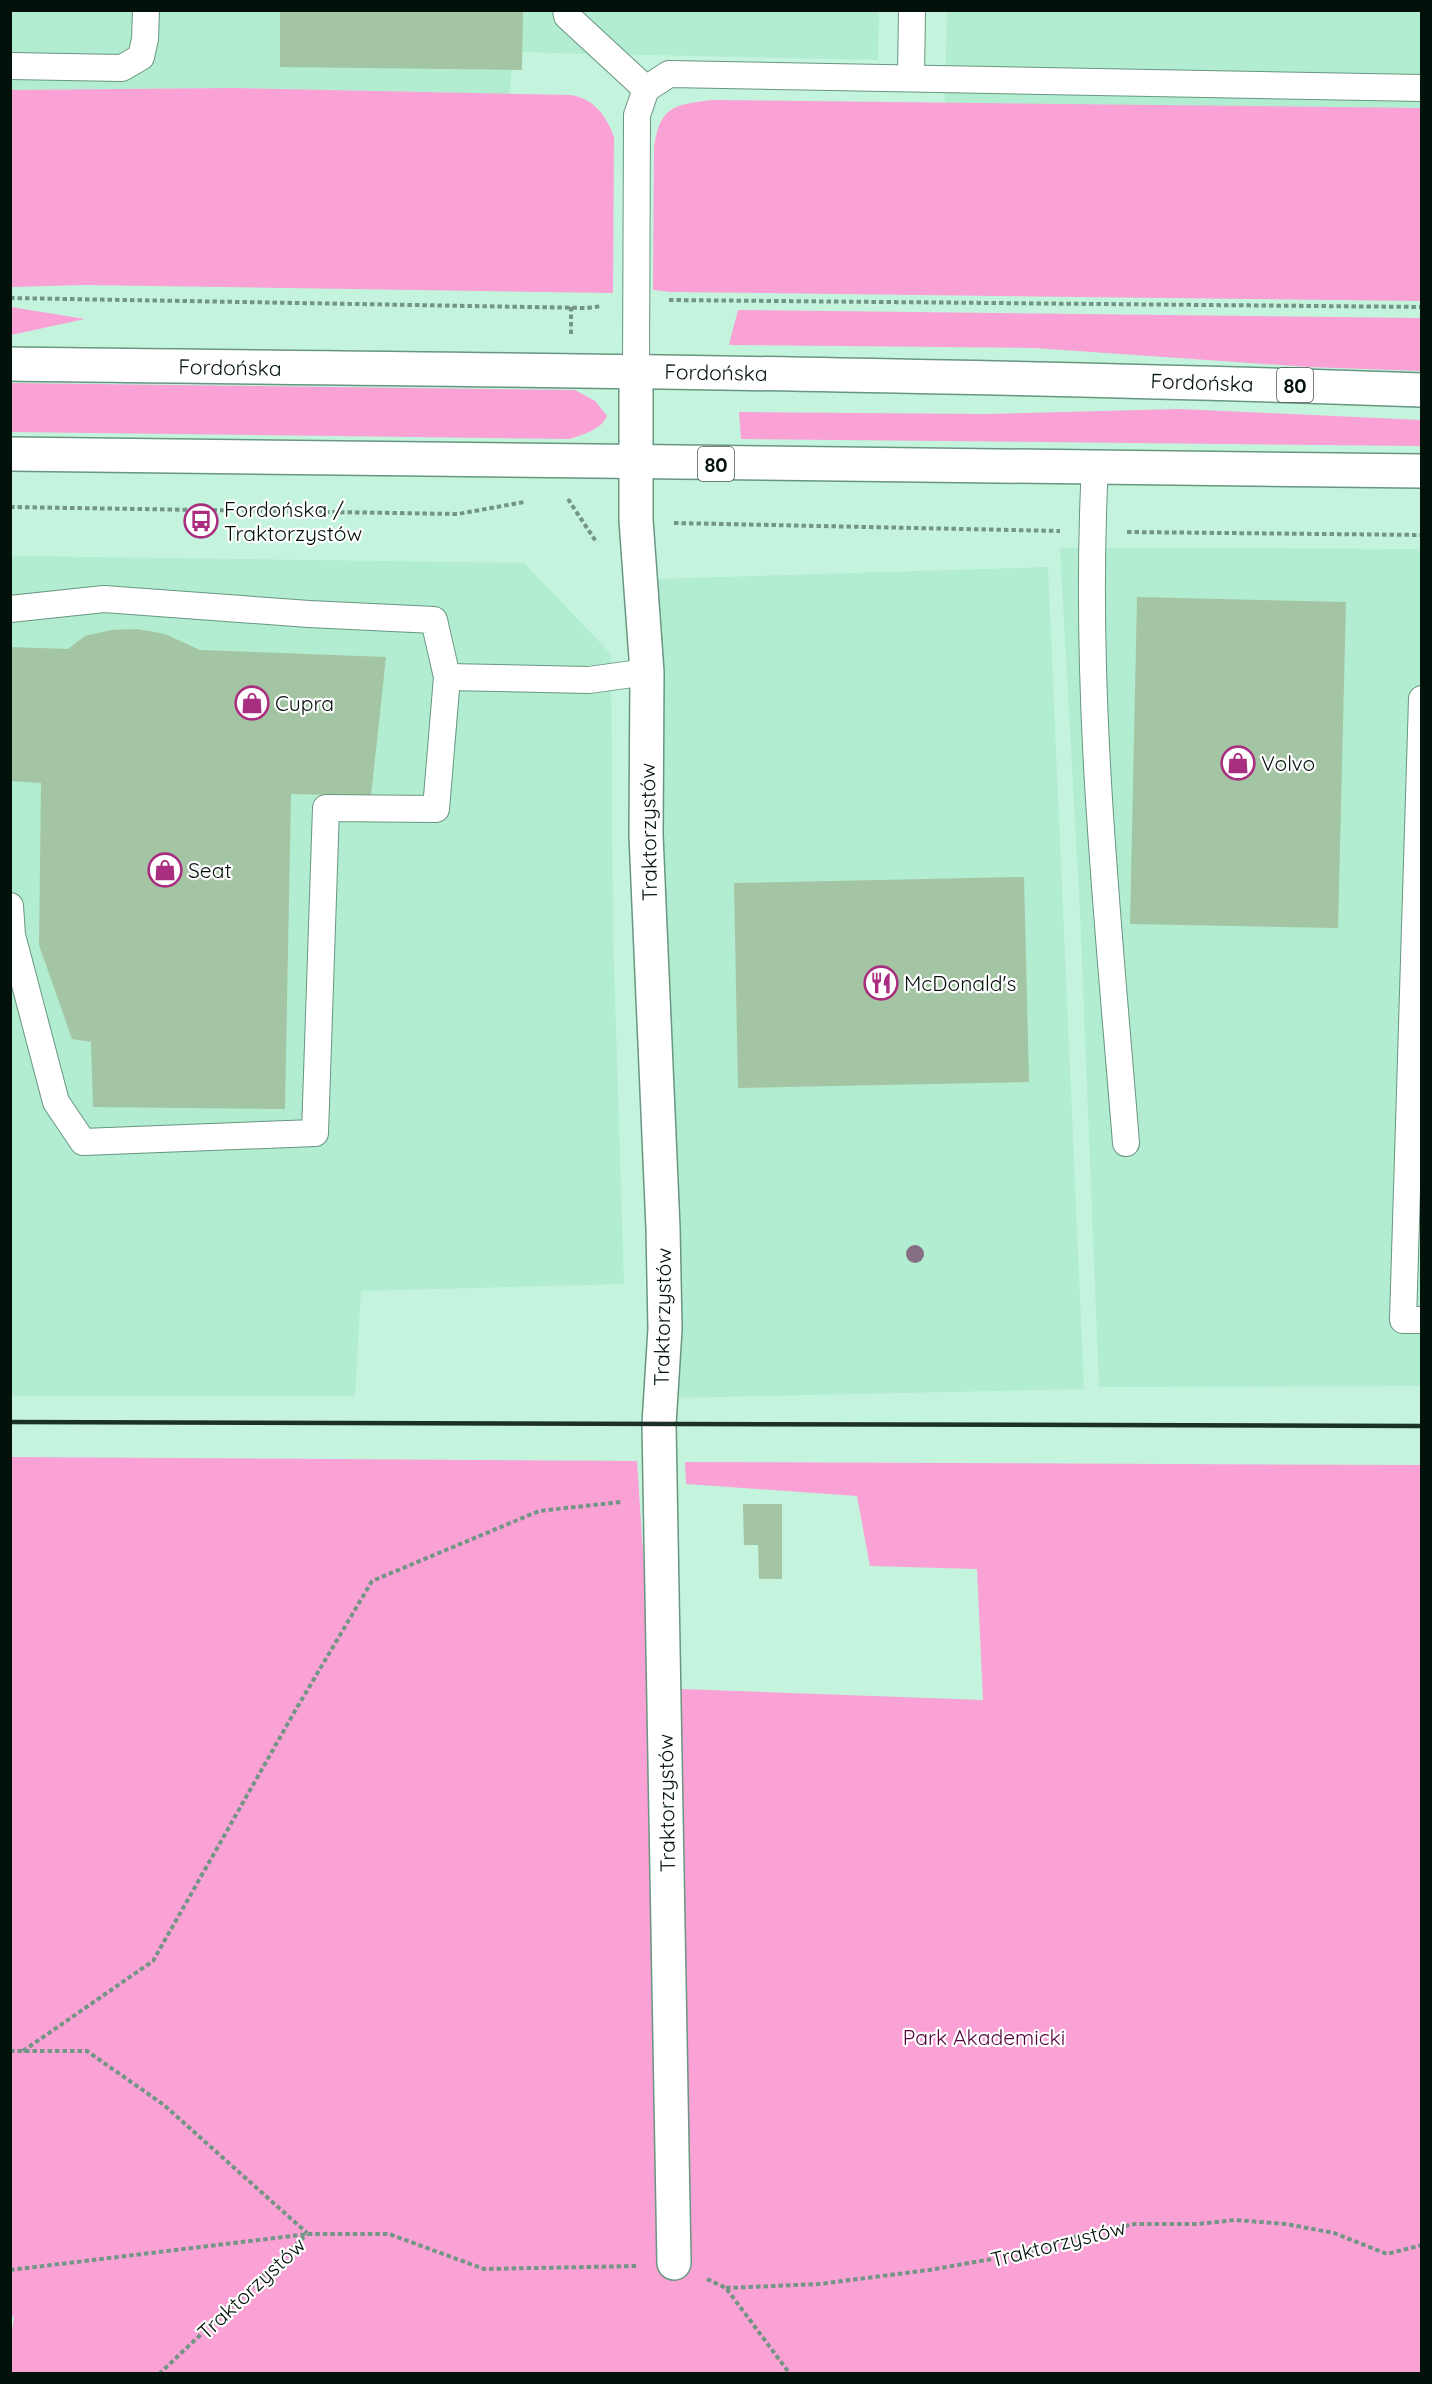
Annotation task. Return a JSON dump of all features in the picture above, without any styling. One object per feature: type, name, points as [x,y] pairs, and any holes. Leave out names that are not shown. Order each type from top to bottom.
[{"type":"main road","name":"Fordońska","points":[[10,364],[1156,380],[1422,390]]},
{"type":"main road","name":"Traktorzystów","points":[[636,372],[636,520],[647,672],[646,835],[665,1329],[659,1424],[674,2263]]},
{"type":"main road","name":"80","points":[[10,454],[1422,471]]},
{"type":"lane","points":[[10,66],[122,68],[141,57],[145,39],[146,10]]},
{"type":"lane","points":[[566,10],[567,16],[646,89]]},
{"type":"lane","points":[[911,77],[912,10]]},
{"type":"lane","points":[[636,372],[638,300],[636,115],[646,89],[669,74],[1422,88]]},
{"type":"lane","points":[[1095,466],[1091,531],[1091,602],[1103,845],[1126,1143]]},
{"type":"lane","points":[[10,609],[104,599],[309,614],[434,620],[447,677],[436,809],[326,808],[315,1133],[83,1142],[56,1102],[12,935],[10,906]]},
{"type":"lane","points":[[447,677],[589,680],[647,672]]},
{"type":"lane","points":[[1422,699],[1403,1320],[1422,1320]]},
{"type":"path","points":[[10,298],[587,308],[638,300],[1422,307]]},
{"type":"path","points":[[564,494],[572,495]]},
{"type":"path","points":[[10,507],[458,514],[532,500]]},
{"type":"path","points":[[636,520],[719,525],[1422,535]]},
{"type":"path","points":[[23,2051],[153,1961],[295,1711],[372,1581],[539,1511],[629,1501]]},
{"type":"path","points":[[10,2051],[87,2051],[164,2105],[308,2234]]},
{"type":"path","name":"Traktorzystów","points":[[726,2288],[819,2284],[929,2270],[1021,2254],[1080,2235],[1135,2224],[1198,2224],[1235,2220],[1286,2224],[1334,2233],[1387,2254],[1422,2245]]},
{"type":"path","points":[[10,2270],[308,2234]]},
{"type":"path","name":"Traktorzystów","points":[[159,2373],[308,2234],[389,2234],[484,2269],[610,2269],[674,2263],[726,2288],[790,2373]]},
{"type":"shaded area","points":[[10,11],[879,11],[878,60],[512,52],[510,94],[234,88],[11,90]]},
{"type":"shaded area","points":[[947,11],[1421,11],[1421,132],[944,128]]},
{"type":"shaded area","points":[[1060,548],[1421,549],[1421,1386],[1099,1387],[1080,913]]},
{"type":"shaded area","points":[[11,556],[524,563],[611,654],[613,933],[624,1284],[361,1291],[355,1396],[11,1396]]},
{"type":"shaded area","points":[[1048,567],[1084,1389],[667,1398],[655,579]]},
{"type":"green space","points":[[234,88],[571,95],[586,100],[603,115],[614,137],[613,293],[83,285],[11,287],[11,90]]},
{"type":"green space","points":[[711,100],[1421,108],[1421,301],[653,290],[654,147],[660,123],[665,115],[678,106]]},
{"type":"green space","points":[[11,307],[85,319],[11,335]]},
{"type":"green space","points":[[738,310],[1421,318],[1421,371],[1309,367],[1034,348],[729,345]]},
{"type":"green space","points":[[11,383],[575,390],[595,401],[607,416],[601,425],[570,439],[11,432]]},
{"type":"green space","points":[[1180,409],[1421,420],[1421,446],[741,439],[739,412],[985,414]]},
{"type":"green space","name":"Park Akademicki","points":[[11,1457],[637,1461],[652,1688],[983,1700],[977,1569],[870,1566],[857,1496],[686,1484],[685,1462],[1421,1465],[1421,2373],[11,2374],[11,2339],[14,2317],[10,2316]]},
{"type":"building","points":[[280,10],[523,10],[522,70],[280,67]]},
{"type":"building","name":"Volvo","points":[[1137,597],[1346,602],[1338,928],[1130,924]]},
{"type":"building","name":"Seat","points":[[137,629],[165,634],[200,650],[386,657],[371,796],[291,794],[285,1109],[93,1107],[91,1042],[72,1039],[39,945],[41,783],[10,781],[10,647],[68,649],[85,636],[111,630]]},
{"type":"building","name":"McDonald's","points":[[1024,877],[1029,1082],[738,1088],[734,883]]},
{"type":"building","points":[[1420,1187],[1422,1187],[1422,1231],[1418,1231]]},
{"type":"building","points":[[743,1504],[782,1504],[782,1579],[759,1579],[758,1545],[744,1545]]},
{"type":"railway","points":[[10,1422],[1422,1426]]},
{"type":"place","name":"Fordońska / Traktorzystów","points":[[201,521]]},
{"type":"place","name":"Cupra","points":[[252,703]]},
{"type":"place","name":"Volvo","points":[[1238,763]]},
{"type":"place","name":"Seat","points":[[165,870]]},
{"type":"place","name":"McDonald's","points":[[881,983]]}]
